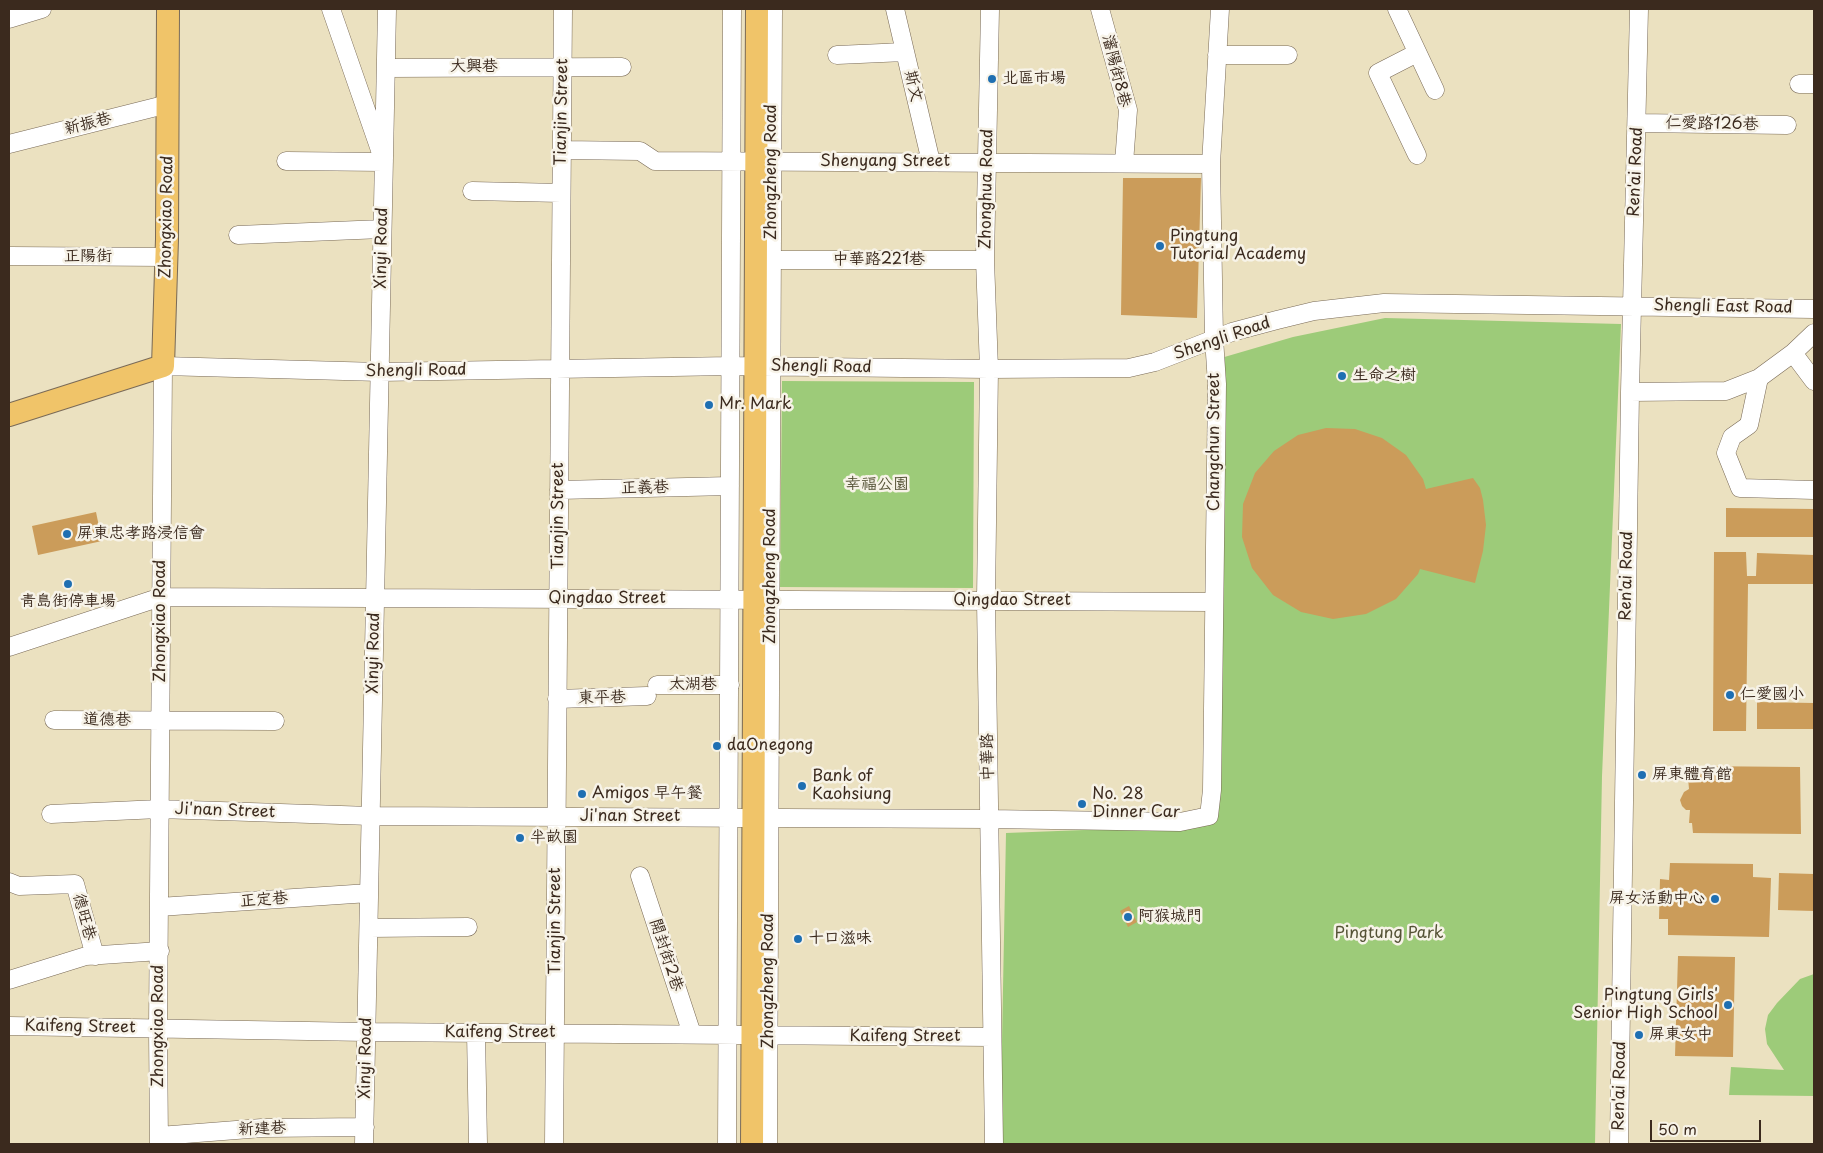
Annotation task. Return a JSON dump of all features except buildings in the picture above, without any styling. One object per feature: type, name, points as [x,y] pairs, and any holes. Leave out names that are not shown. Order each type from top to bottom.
[{"type":"main road","name":"Zhongxiao Road","points":[[163,366],[167,257],[168,9]]},
{"type":"main road","name":"Zhongzheng Road","points":[[752,1144],[760,1036],[764,366],[764,161],[757,9]]},
{"type":"main road","name":"Shengli Road","points":[[9,415],[163,366]]},
{"type":"street","points":[[9,18],[42,9]]},
{"type":"street","name":"Xinyi Road","points":[[331,9],[384,162]]},
{"type":"street","name":"Xinyi Road","points":[[365,1136],[387,9]]},
{"type":"street","name":"Tianjin Street","points":[[554,1144],[563,9]]},
{"type":"street","points":[[728,1144],[732,9]]},
{"type":"street","name":"Zhongzheng Road","points":[[764,366],[772,260],[764,161],[773,9]]},
{"type":"street","name":"斯文","points":[[895,9],[931,162]]},
{"type":"street","name":"Zhonghua Road","points":[[989,369],[985,260],[990,9]]},
{"type":"street","name":"瀋陽街8巷","points":[[1100,9],[1128,110],[1124,164]]},
{"type":"street","name":"Changchun Street","points":[[1208,816],[1212,790],[1217,384],[1214,338],[1211,164],[1220,9]]},
{"type":"street","points":[[1397,9],[1435,90]]},
{"type":"street","name":"Ren'ai Road","points":[[1619,1144],[1630,392],[1639,9]]},
{"type":"street","points":[[837,55],[905,52]]},
{"type":"street","points":[[1417,53],[1378,73],[1418,155]]},
{"type":"street","points":[[1217,55],[1288,55]]},
{"type":"street","name":"大興巷","points":[[386,68],[622,67]]},
{"type":"street","name":"新振巷","points":[[9,144],[168,104]]},
{"type":"street","name":"仁愛路126巷","points":[[1637,123],[1787,125]]},
{"type":"street","name":"Shenyang Street","points":[[562,150],[640,151],[655,161],[1211,164]]},
{"type":"street","points":[[286,162],[384,162]]},
{"type":"street","points":[[472,191],[561,193]]},
{"type":"street","points":[[238,235],[382,229]]},
{"type":"street","name":"正陽街","points":[[9,256],[167,257]]},
{"type":"street","name":"中華路221巷","points":[[772,260],[985,260]]},
{"type":"street","name":"Shengli Road","points":[[163,366],[380,372],[731,366],[989,369],[1138,367],[1232,332],[1292,316],[1337,308],[1384,303],[1632,306]]},
{"type":"street","name":"Shengli East Road","points":[[1632,306],[1814,308]]},
{"type":"street","points":[[1630,392],[1726,391],[1758,378],[1793,353],[1814,334]]},
{"type":"street","points":[[1793,353],[1814,381]]},
{"type":"street","name":"Zhongxiao Road","points":[[159,1140],[159,809],[163,366]]},
{"type":"street","name":"中華路","points":[[989,369],[986,600],[994,1144]]},
{"type":"street","points":[[1758,378],[1749,425],[1732,437],[1726,453],[1740,488],[1814,490]]},
{"type":"street","name":"正義巷","points":[[559,490],[730,486]]},
{"type":"street","name":"Qingdao Street","points":[[9,648],[161,597],[1214,602]]},
{"type":"street","name":"太湖巷","points":[[652,691],[730,685]]},
{"type":"street","name":"東平巷","points":[[558,699],[652,691]]},
{"type":"street","name":"道德巷","points":[[54,720],[275,721]]},
{"type":"street","name":"Ji'nan Street","points":[[51,814],[159,809],[371,816],[989,819],[1180,822],[1208,816]]},
{"type":"street","name":"開封街2巷","points":[[640,876],[692,1034]]},
{"type":"street","name":"德旺巷","points":[[9,882],[19,886],[75,884],[95,956]]},
{"type":"street","name":"正定巷","points":[[160,907],[370,893]]},
{"type":"street","points":[[369,928],[468,928]]},
{"type":"street","points":[[9,980],[86,956],[160,951]]},
{"type":"street","name":"Kaifeng Street","points":[[9,1026],[367,1032],[992,1037]]},
{"type":"street","points":[[476,1032],[478,1144]]},
{"type":"street","name":"Zhongzheng Road","points":[[760,1036],[768,1144]]},
{"type":"street","name":"新建巷","points":[[159,1140],[262,1128],[365,1136]]},
{"type":"green space","name":"Pingtung Park","points":[[1385,318],[1621,324],[1602,776],[1595,1144],[1000,1144],[1006,833],[1188,826],[1213,819],[1221,358],[1293,337]]},
{"type":"green space","name":"幸福公園","points":[[782,381],[974,382],[973,588],[780,587]]},
{"type":"green space","points":[[1814,974],[1814,1096],[1729,1095],[1731,1067],[1784,1070],[1767,1044],[1765,1029],[1768,1015],[1800,979]]},
{"type":"place","name":"北區市場","points":[[992,79]]},
{"type":"place","name":"Pingtung Tutorial Academy","points":[[1160,246]]},
{"type":"place","name":"生命之樹","points":[[1342,376]]},
{"type":"place","name":"Mr. Mark","points":[[709,405]]},
{"type":"place","name":"屏東忠孝路浸信會","points":[[67,534]]},
{"type":"place","name":"青島街停車場","points":[[68,584]]},
{"type":"place","name":"仁愛國小","points":[[1730,695]]},
{"type":"place","name":"daOnegong","points":[[717,746]]},
{"type":"place","name":"屏東體育館","points":[[1642,775]]},
{"type":"place","name":"Bank of Kaohsiung","points":[[802,786]]},
{"type":"place","name":"Amigos 早午餐","points":[[582,794]]},
{"type":"place","name":"No. 28 Dinner Car","points":[[1082,804]]},
{"type":"place","name":"半畝園","points":[[520,838]]},
{"type":"place","name":"屏女活動中心","points":[[1715,899]]},
{"type":"place","name":"阿猴城門","points":[[1128,917]]},
{"type":"place","name":"十口滋味","points":[[798,939]]},
{"type":"place","name":"Pingtung Girls' Senior High School","points":[[1728,1005]]},
{"type":"place","name":"屏東女中","points":[[1639,1035]]}]
